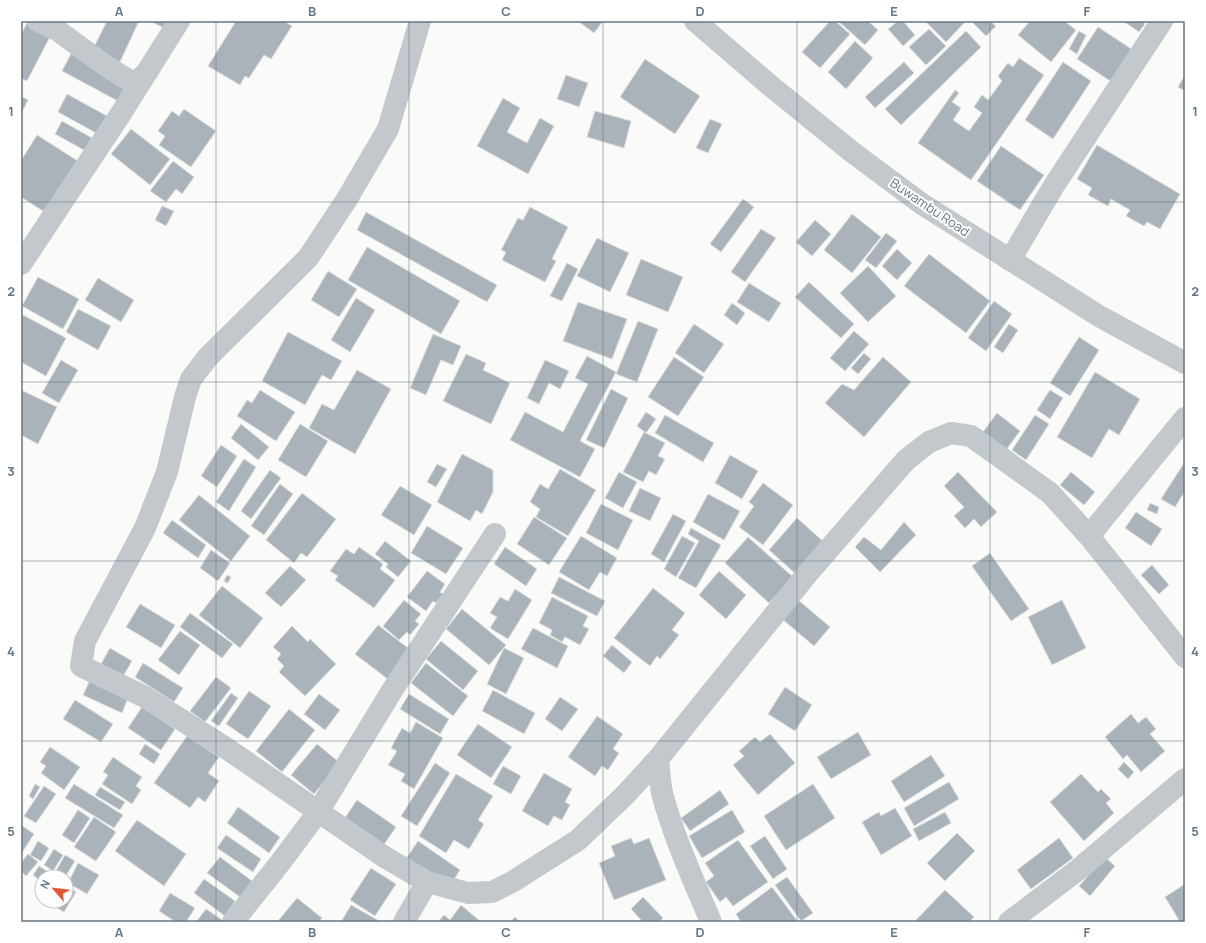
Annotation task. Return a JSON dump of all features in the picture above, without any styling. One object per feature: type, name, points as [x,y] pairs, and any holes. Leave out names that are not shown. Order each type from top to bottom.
[{"type":"street","points":[[38,21],[57,30],[106,66],[135,84],[148,71]]},
{"type":"street","points":[[21,264],[148,71],[179,21]]},
{"type":"street","points":[[420,21],[388,129],[347,199],[308,258],[208,357],[191,379],[185,397],[167,472],[145,528],[85,641],[81,666],[145,697],[223,746],[383,856],[427,882],[468,894],[492,892],[512,882],[578,840],[625,795],[658,759],[808,573],[906,460],[929,442],[950,432],[971,436],[1050,493],[1090,536],[1185,657]]},
{"type":"street","name":"Buwambu Road","points":[[696,21],[852,152],[922,204],[1099,316],[1185,363]]},
{"type":"street","points":[[1010,260],[1055,184],[1162,21]]},
{"type":"street","points":[[1090,536],[1185,418]]},
{"type":"street","points":[[233,922],[318,812],[393,689],[495,534]]},
{"type":"street","points":[[658,759],[662,791],[670,820],[682,855],[711,922]]},
{"type":"street","points":[[1009,922],[1079,869],[1185,780]]},
{"type":"street","points":[[404,922],[427,882]]},
{"type":"building","points":[[28,21],[53,31],[27,81],[21,78],[21,35]]},
{"type":"building","points":[[107,21],[139,21],[118,66],[91,53]]},
{"type":"building","points":[[150,21],[168,21],[164,28]]},
{"type":"building","points":[[236,21],[284,21],[292,26],[271,59],[264,55],[249,78],[245,76],[240,85],[208,66]]},
{"type":"building","points":[[578,21],[603,21],[594,33]]},
{"type":"building","points":[[830,21],[835,21],[850,34],[820,68],[802,52]]},
{"type":"building","points":[[838,21],[868,21],[878,30],[865,45]]},
{"type":"building","points":[[898,21],[903,21],[915,35],[903,46],[888,29]]},
{"type":"building","points":[[925,21],[966,21],[946,42]]},
{"type":"building","points":[[975,21],[990,21],[996,26],[986,36],[973,23]]},
{"type":"building","points":[[1030,21],[1064,21],[1076,30],[1051,62],[1018,35]]},
{"type":"building","points":[[1123,21],[1142,21],[1145,24],[1139,32]]},
{"type":"building","points":[[1098,27],[1136,52],[1115,84],[1077,59]]},
{"type":"building","points":[[929,29],[946,46],[926,65],[909,47]]},
{"type":"building","points":[[966,31],[981,47],[901,125],[885,109]]},
{"type":"building","points":[[1079,31],[1086,35],[1077,54],[1069,49]]},
{"type":"building","points":[[855,41],[873,58],[846,89],[828,72]]},
{"type":"building","points":[[72,52],[130,83],[120,102],[62,71]]},
{"type":"building","points":[[1019,58],[1044,75],[971,180],[918,143],[955,90],[959,93],[952,102],[961,108],[953,120],[969,131],[982,113],[974,107],[982,95],[988,100],[1002,81],[998,76],[1008,63],[1013,67]]},
{"type":"building","points":[[645,59],[700,96],[675,134],[620,97]]},
{"type":"building","points":[[904,62],[914,73],[875,108],[865,97]]},
{"type":"building","points":[[1063,62],[1091,81],[1053,139],[1025,120]]},
{"type":"building","points":[[566,75],[588,83],[579,107],[557,99]]},
{"type":"building","points":[[1185,75],[1185,91],[1178,87]]},
{"type":"building","points":[[67,94],[107,116],[98,134],[58,112]]},
{"type":"building","points":[[21,96],[28,100],[21,114]]},
{"type":"building","points":[[503,98],[520,108],[507,132],[527,143],[540,118],[554,126],[528,174],[477,146]]},
{"type":"building","points":[[184,109],[216,131],[191,167],[159,145],[165,136],[158,131],[172,111],[179,116]]},
{"type":"building","points":[[595,111],[631,121],[624,148],[587,137]]},
{"type":"building","points":[[710,119],[722,124],[708,153],[696,148]]},
{"type":"building","points":[[62,121],[92,138],[84,150],[55,134]]},
{"type":"building","points":[[131,129],[170,159],[150,185],[111,154]]},
{"type":"building","points":[[37,135],[84,165],[51,216],[21,197],[21,159]]},
{"type":"building","points":[[1097,145],[1180,194],[1160,229],[1147,222],[1144,226],[1126,216],[1130,210],[1111,199],[1108,206],[1088,195],[1092,188],[1077,179]]},
{"type":"building","points":[[1001,146],[1044,175],[1020,210],[977,181]]},
{"type":"building","points":[[173,161],[194,177],[182,194],[176,189],[166,202],[150,191]]},
{"type":"building","points":[[743,199],[754,207],[721,252],[710,244]]},
{"type":"building","points":[[162,206],[174,211],[166,226],[155,220]]},
{"type":"building","points":[[530,207],[568,227],[552,259],[556,261],[545,282],[502,260],[506,252],[501,250],[518,218],[523,220]]},
{"type":"building","points":[[366,212],[497,285],[487,302],[357,230]]},
{"type":"building","points":[[852,214],[881,237],[852,273],[824,250]]},
{"type":"building","points":[[815,220],[831,234],[812,256],[796,242]]},
{"type":"building","points":[[761,229],[776,238],[745,282],[731,272]]},
{"type":"building","points":[[886,233],[897,241],[876,268],[865,260]]},
{"type":"building","points":[[597,238],[629,253],[610,292],[577,276]]},
{"type":"building","points":[[367,247],[460,301],[441,334],[348,280]]},
{"type":"building","points":[[897,249],[912,263],[897,280],[882,266]]},
{"type":"building","points":[[929,254],[990,301],[966,333],[904,286]]},
{"type":"building","points":[[641,259],[683,277],[668,312],[626,295]]},
{"type":"building","points":[[567,263],[578,269],[562,301],[550,296]]},
{"type":"building","points":[[868,266],[896,296],[868,322],[840,293]]},
{"type":"building","points":[[328,271],[357,289],[339,317],[311,300]]},
{"type":"building","points":[[38,277],[79,299],[63,329],[22,306]]},
{"type":"building","points":[[98,278],[134,300],[121,322],[85,300]]},
{"type":"building","points":[[809,282],[854,324],[841,338],[795,297]]},
{"type":"building","points":[[749,283],[781,303],[769,322],[737,302]]},
{"type":"building","points":[[356,298],[375,310],[350,352],[331,340]]},
{"type":"building","points":[[994,301],[1012,314],[986,351],[968,338]]},
{"type":"building","points":[[578,302],[627,319],[612,359],[563,341]]},
{"type":"building","points":[[732,303],[745,313],[737,325],[724,315]]},
{"type":"building","points":[[78,309],[111,326],[98,350],[66,332]]},
{"type":"building","points":[[21,314],[66,338],[46,376],[21,362]]},
{"type":"building","points":[[638,321],[658,329],[637,382],[616,374]]},
{"type":"building","points":[[694,324],[724,344],[704,373],[675,353]]},
{"type":"building","points":[[1009,324],[1018,330],[1003,353],[994,347]]},
{"type":"building","points":[[854,331],[869,344],[845,371],[830,358]]},
{"type":"building","points":[[288,332],[342,361],[331,380],[322,375],[305,405],[262,381]]},
{"type":"building","points":[[433,334],[461,346],[453,365],[441,360],[426,395],[410,388]]},
{"type":"building","points":[[1079,337],[1099,350],[1070,396],[1050,383]]},
{"type":"building","points":[[864,353],[871,359],[858,374],[851,368]]},
{"type":"building","points":[[466,354],[486,363],[483,370],[510,383],[491,424],[443,401]]},
{"type":"building","points":[[587,356],[616,372],[580,441],[595,449],[580,477],[510,440],[525,412],[563,432],[588,384],[575,378]]},
{"type":"building","points":[[674,357],[704,377],[678,416],[648,397]]},
{"type":"building","points":[[883,357],[911,382],[864,437],[825,403],[842,384],[854,390]]},
{"type":"building","points":[[61,360],[78,370],[59,403],[42,393]]},
{"type":"building","points":[[545,360],[569,371],[560,389],[549,383],[539,404],[527,398]]},
{"type":"building","points":[[357,370],[391,389],[355,454],[309,428],[322,404],[334,410]]},
{"type":"building","points":[[1095,372],[1140,399],[1119,435],[1109,429],[1092,458],[1057,437]]},
{"type":"building","points":[[611,389],[628,398],[604,448],[586,440]]},
{"type":"building","points":[[21,390],[57,407],[38,444],[21,435]]},
{"type":"building","points":[[260,390],[295,412],[276,441],[237,416],[247,400],[252,403]]},
{"type":"building","points":[[1050,390],[1063,398],[1050,419],[1037,410]]},
{"type":"building","points":[[646,412],[656,419],[646,433],[637,426]]},
{"type":"building","points":[[997,413],[1020,431],[1006,450],[983,432]]},
{"type":"building","points":[[665,415],[714,443],[703,462],[655,433]]},
{"type":"building","points":[[1035,415],[1049,424],[1026,460],[1012,450]]},
{"type":"building","points":[[241,424],[269,447],[258,460],[231,438]]},
{"type":"building","points":[[300,424],[328,441],[306,477],[278,460]]},
{"type":"building","points":[[644,432],[665,443],[658,456],[665,459],[656,475],[649,471],[643,482],[623,472]]},
{"type":"building","points":[[221,445],[237,456],[217,487],[201,476]]},
{"type":"building","points":[[462,454],[493,470],[493,492],[482,514],[476,510],[470,521],[437,502]]},
{"type":"building","points":[[730,455],[758,471],[742,499],[715,483]]},
{"type":"building","points":[[244,459],[256,467],[229,511],[216,502]]},
{"type":"building","points":[[1184,463],[1185,491],[1175,507],[1161,499]]},
{"type":"building","points":[[437,464],[447,469],[436,487],[427,482]]},
{"type":"building","points":[[560,469],[596,490],[568,536],[536,517],[540,509],[530,502],[540,484],[548,489]]},
{"type":"building","points":[[270,470],[281,478],[251,519],[241,511]]},
{"type":"building","points":[[619,472],[637,482],[623,508],[605,498]]},
{"type":"building","points":[[958,472],[997,512],[981,527],[974,519],[965,528],[954,516],[964,507],[944,486]]},
{"type":"building","points":[[1071,472],[1095,492],[1084,505],[1060,485]]},
{"type":"building","points":[[763,483],[793,505],[763,545],[739,527],[754,506],[749,502]]},
{"type":"building","points":[[280,484],[293,494],[264,535],[251,526]]},
{"type":"building","points":[[400,486],[432,505],[414,535],[381,515]]},
{"type":"building","points":[[640,488],[661,498],[650,521],[629,511]]},
{"type":"building","points":[[302,493],[336,519],[307,557],[301,553],[294,563],[266,540]]},
{"type":"building","points":[[708,494],[740,511],[724,540],[693,522]]},
{"type":"building","points":[[199,495],[250,536],[231,561],[179,520]]},
{"type":"building","points":[[1150,503],[1159,507],[1157,514],[1147,510]]},
{"type":"building","points":[[601,504],[633,520],[618,550],[586,533]]},
{"type":"building","points":[[1136,512],[1162,529],[1151,546],[1125,528]]},
{"type":"building","points":[[673,514],[686,521],[664,562],[651,554]]},
{"type":"building","points":[[534,517],[567,538],[549,565],[517,544]]},
{"type":"building","points":[[797,518],[825,543],[797,575],[769,550]]},
{"type":"building","points":[[172,520],[206,545],[198,558],[163,533]]},
{"type":"building","points":[[904,522],[916,535],[880,572],[855,547],[864,537],[881,550]]},
{"type":"building","points":[[427,526],[463,548],[446,574],[411,553]]},
{"type":"building","points":[[691,528],[721,545],[696,588],[678,578],[699,541],[688,534]]},
{"type":"building","points":[[581,536],[617,558],[607,576],[600,572],[589,590],[559,572]]},
{"type":"building","points":[[682,536],[695,543],[676,577],[664,569]]},
{"type":"building","points":[[748,537],[793,577],[769,603],[725,563]]},
{"type":"building","points":[[385,541],[411,561],[398,577],[386,567],[388,564],[375,554]]},
{"type":"building","points":[[359,547],[383,564],[380,569],[395,580],[374,608],[335,580],[338,576],[330,571],[346,549],[354,554]]},
{"type":"building","points":[[505,547],[537,569],[526,586],[494,564]]},
{"type":"building","points":[[211,550],[230,563],[218,581],[200,568]]},
{"type":"building","points":[[990,553],[1029,609],[1011,621],[972,566]]},
{"type":"building","points":[[1152,565],[1169,585],[1159,594],[1141,575]]},
{"type":"building","points":[[290,566],[306,580],[281,607],[265,593]]},
{"type":"building","points":[[427,571],[445,584],[440,592],[443,594],[436,603],[433,601],[426,611],[407,597]]},
{"type":"building","points":[[719,571],[746,595],[726,619],[699,595]]},
{"type":"building","points":[[227,575],[231,577],[228,583],[224,581]]},
{"type":"building","points":[[559,577],[605,601],[597,616],[551,593]]},
{"type":"building","points":[[222,586],[263,618],[240,648],[199,615]]},
{"type":"building","points":[[653,588],[685,613],[672,630],[679,635],[660,659],[657,656],[650,666],[614,638]]},
{"type":"building","points":[[515,589],[532,600],[508,639],[490,628],[497,617],[490,613],[500,597],[508,601]]},
{"type":"building","points":[[552,597],[588,616],[583,626],[589,629],[580,645],[565,637],[562,642],[550,635],[552,630],[539,623]]},
{"type":"building","points":[[797,599],[830,627],[814,646],[781,618]]},
{"type":"building","points":[[404,600],[421,614],[415,621],[419,624],[410,635],[407,632],[399,640],[383,626]]},
{"type":"building","points":[[1062,600],[1086,648],[1052,665],[1028,617]]},
{"type":"building","points":[[140,604],[175,625],[161,648],[126,627]]},
{"type":"building","points":[[462,609],[506,645],[489,665],[446,629]]},
{"type":"building","points":[[190,613],[233,644],[222,658],[180,627]]},
{"type":"building","points":[[378,625],[412,651],[389,680],[355,654]]},
{"type":"building","points":[[292,626],[308,642],[310,639],[336,664],[305,696],[279,672],[284,666],[277,659],[281,654],[273,647]]},
{"type":"building","points":[[533,628],[568,646],[557,668],[521,649]]},
{"type":"building","points":[[180,631],[200,645],[179,675],[158,660]]},
{"type":"building","points":[[441,641],[478,671],[463,690],[426,659]]},
{"type":"building","points":[[612,645],[632,662],[624,673],[603,656]]},
{"type":"building","points":[[110,648],[132,661],[119,683],[97,671]]},
{"type":"building","points":[[504,648],[524,658],[506,694],[487,684]]},
{"type":"building","points":[[143,663],[183,688],[174,702],[135,677]]},
{"type":"building","points":[[426,663],[468,696],[453,716],[411,683]]},
{"type":"building","points":[[216,677],[231,688],[205,722],[190,711]]},
{"type":"building","points":[[90,680],[128,698],[122,713],[83,695]]},
{"type":"building","points":[[785,687],[812,705],[795,731],[768,714]]},
{"type":"building","points":[[493,690],[535,713],[524,734],[482,711]]},
{"type":"building","points":[[249,691],[271,706],[248,739],[226,724]]},
{"type":"building","points":[[231,693],[238,698],[219,726],[211,721]]},
{"type":"building","points":[[319,694],[340,710],[325,730],[304,714]]},
{"type":"building","points":[[409,694],[449,719],[440,734],[400,709]]},
{"type":"building","points":[[560,697],[578,709],[562,731],[545,719]]},
{"type":"building","points":[[75,700],[113,724],[101,742],[63,719]]},
{"type":"building","points":[[142,707],[175,729],[161,750],[128,728]]},
{"type":"building","points":[[289,709],[315,730],[282,772],[256,751]]},
{"type":"building","points":[[1131,714],[1138,723],[1146,717],[1156,729],[1150,734],[1165,751],[1141,772],[1127,755],[1123,759],[1105,737]]},
{"type":"building","points":[[597,716],[623,734],[613,749],[619,753],[608,770],[602,766],[595,776],[568,757]]},
{"type":"building","points":[[416,722],[443,738],[414,789],[401,781],[405,774],[388,765],[397,751],[391,748],[402,728],[410,733]]},
{"type":"building","points":[[478,724],[512,747],[491,778],[457,755]]},
{"type":"building","points":[[858,732],[871,755],[831,779],[817,757]]},
{"type":"building","points":[[770,734],[795,763],[758,795],[733,765],[744,756],[739,751],[755,737],[760,742]]},
{"type":"building","points":[[187,736],[219,757],[208,773],[219,781],[205,802],[198,797],[190,808],[154,783]]},
{"type":"building","points":[[145,744],[160,754],[154,764],[139,754]]},
{"type":"building","points":[[317,744],[340,763],[314,794],[291,775]]},
{"type":"building","points":[[50,747],[80,767],[64,790],[41,773],[46,766],[40,762]]},
{"type":"building","points":[[931,755],[945,776],[904,802],[891,781]]},
{"type":"building","points":[[113,757],[142,777],[136,786],[141,790],[132,804],[102,784],[108,775],[103,772]]},
{"type":"building","points":[[1124,762],[1134,772],[1128,779],[1118,769]]},
{"type":"building","points":[[435,763],[450,773],[417,826],[401,816]]},
{"type":"building","points":[[503,766],[521,776],[511,794],[493,784]]},
{"type":"building","points":[[544,773],[572,789],[565,802],[570,805],[562,820],[554,816],[548,826],[522,811]]},
{"type":"building","points":[[456,774],[493,796],[478,820],[484,824],[469,849],[454,840],[446,853],[419,836]]},
{"type":"building","points":[[1081,774],[1098,792],[1101,789],[1111,799],[1106,803],[1114,813],[1084,841],[1050,802]]},
{"type":"building","points":[[949,782],[959,799],[914,826],[904,808]]},
{"type":"building","points":[[35,784],[40,787],[33,799],[29,796]]},
{"type":"building","points":[[74,784],[123,815],[114,828],[65,798]]},
{"type":"building","points":[[813,784],[835,818],[786,850],[764,816]]},
{"type":"building","points":[[44,786],[56,794],[36,823],[24,816]]},
{"type":"building","points":[[100,787],[125,802],[120,810],[95,795]]},
{"type":"building","points":[[720,790],[729,804],[690,831],[681,818]]},
{"type":"building","points":[[357,800],[396,827],[383,846],[344,819]]},
{"type":"building","points":[[238,807],[280,837],[269,853],[227,823]]},
{"type":"building","points":[[895,808],[912,836],[881,855],[862,822],[879,812],[881,816]]},
{"type":"building","points":[[78,810],[90,818],[74,843],[62,835]]},
{"type":"building","points":[[732,810],[745,832],[702,858],[689,836]]},
{"type":"building","points":[[945,812],[951,823],[919,841],[913,829]]},
{"type":"building","points":[[94,817],[116,832],[96,861],[74,847]]},
{"type":"building","points":[[137,820],[186,854],[164,886],[115,851]]},
{"type":"building","points":[[21,825],[34,834],[21,854]]},
{"type":"building","points":[[957,833],[975,851],[945,881],[927,863]]},
{"type":"building","points":[[226,835],[261,859],[253,872],[217,848]]},
{"type":"building","points":[[765,836],[787,869],[773,879],[750,846]]},
{"type":"building","points":[[631,838],[634,844],[649,838],[666,880],[614,900],[599,863],[615,856],[611,846]]},
{"type":"building","points":[[1059,838],[1073,858],[1031,889],[1017,870]]},
{"type":"building","points":[[738,840],[768,882],[733,906],[726,897],[720,902],[706,882],[714,876],[705,863]]},
{"type":"building","points":[[38,841],[49,848],[41,861],[30,855]]},
{"type":"building","points":[[418,841],[460,870],[451,884],[406,859]]},
{"type":"building","points":[[54,849],[63,855],[54,869],[50,869],[44,865]]},
{"type":"building","points":[[28,854],[38,862],[26,876],[21,871],[21,863]]},
{"type":"building","points":[[65,855],[75,861],[70,869],[57,869]]},
{"type":"building","points":[[220,857],[252,881],[240,897],[207,873]]},
{"type":"building","points":[[1105,857],[1115,866],[1090,896],[1079,886]]},
{"type":"building","points":[[78,863],[99,875],[87,894],[74,886],[74,871]]},
{"type":"building","points":[[371,868],[396,884],[375,916],[350,900]]},
{"type":"building","points":[[787,877],[813,913],[801,921],[775,885]]},
{"type":"building","points":[[204,879],[235,901],[225,916],[194,893]]},
{"type":"building","points":[[1185,884],[1185,922],[1180,922],[1165,897]]},
{"type":"building","points":[[772,887],[798,922],[741,922],[736,914]]},
{"type":"building","points":[[945,890],[974,917],[969,922],[914,922]]},
{"type":"building","points":[[170,893],[195,908],[186,922],[176,922],[159,911]]},
{"type":"building","points":[[643,897],[663,918],[659,922],[643,922],[631,909]]},
{"type":"building","points":[[297,898],[322,918],[319,922],[277,922]]},
{"type":"building","points":[[351,905],[381,922],[341,922]]},
{"type":"building","points":[[461,905],[481,922],[438,922],[444,915],[450,920]]},
{"type":"building","points":[[59,909],[66,909],[64,912]]},
{"type":"building","points":[[206,909],[225,922],[196,922]]},
{"type":"building","points":[[515,917],[520,922],[510,922]]}]
